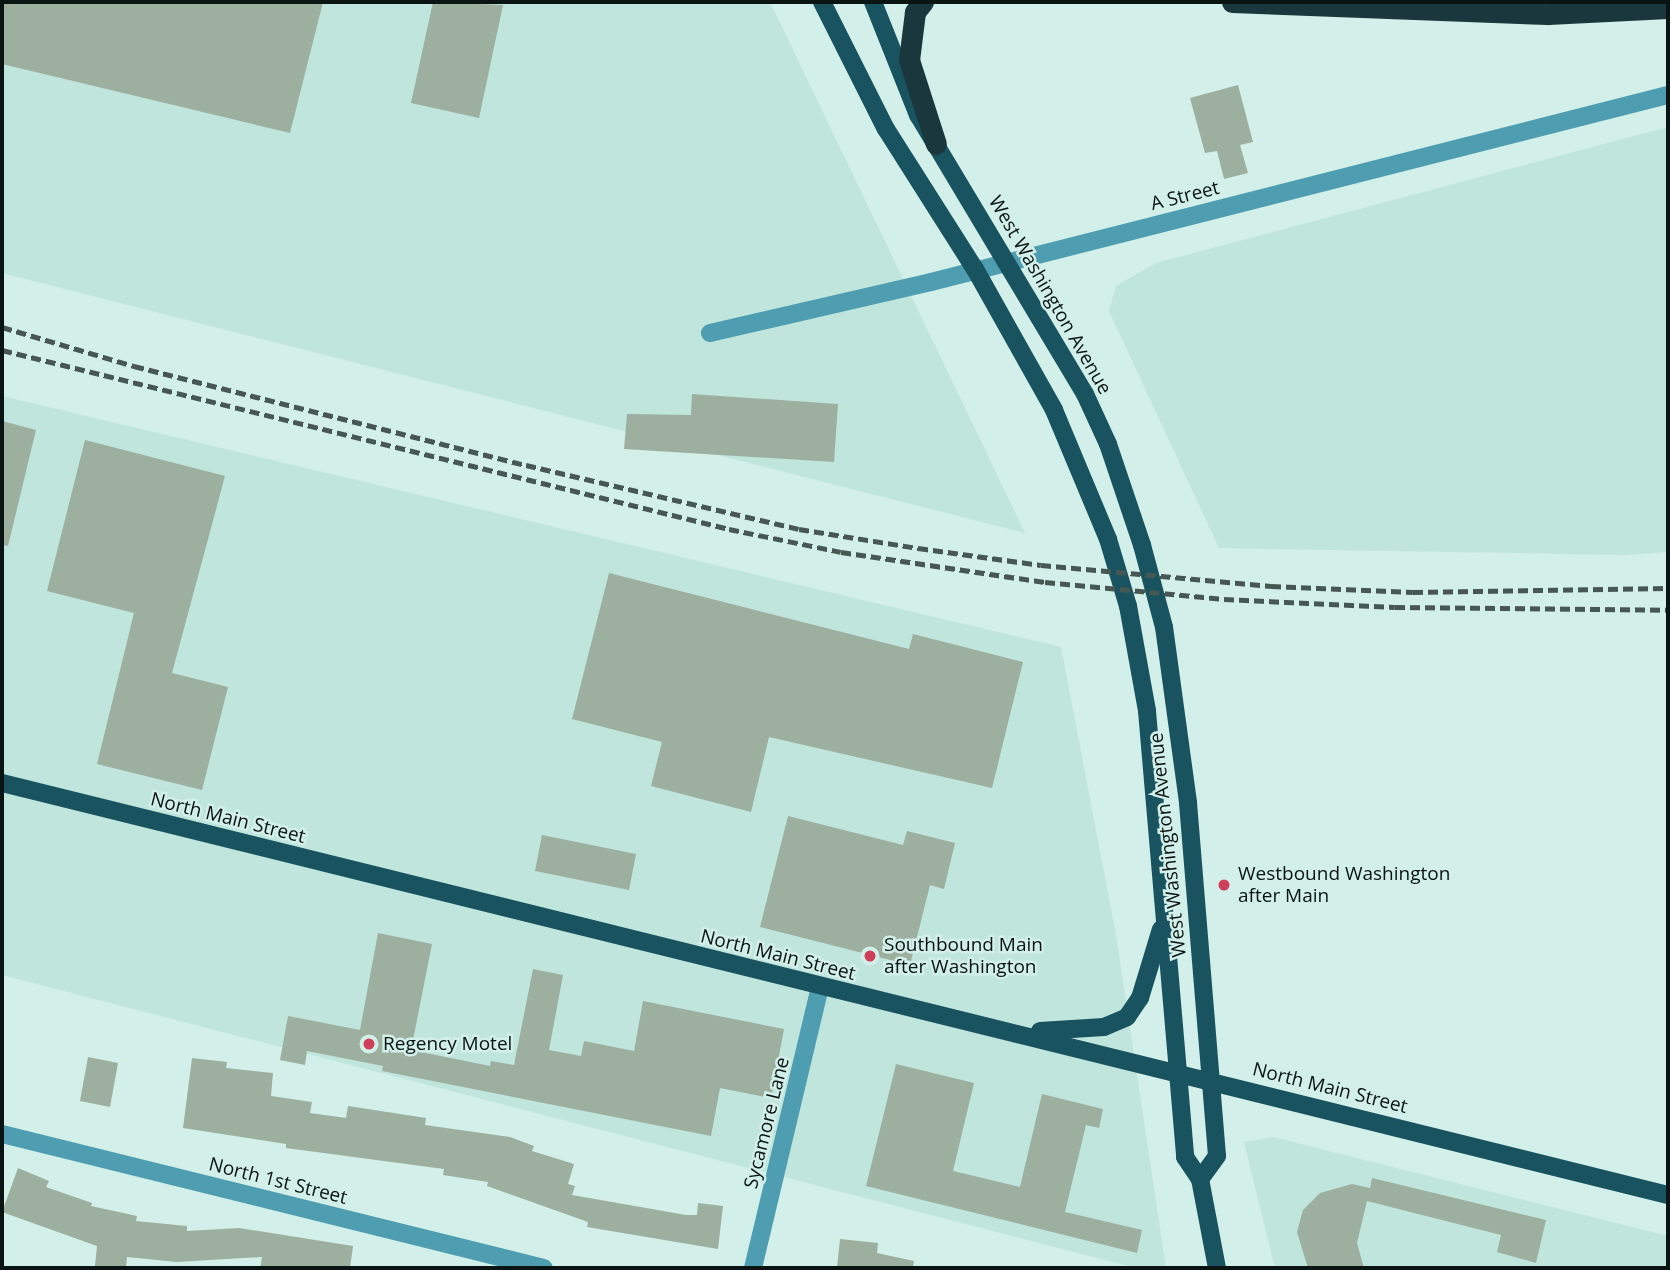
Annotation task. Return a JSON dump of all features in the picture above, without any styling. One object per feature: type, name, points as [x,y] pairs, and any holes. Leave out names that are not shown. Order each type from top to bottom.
[{"type":"highway","points":[[923,2],[915,12],[909,60],[936,144]]},
{"type":"highway","points":[[1232,2],[1548,14],[1668,8]]},
{"type":"main road","name":"West Washington Avenue","points":[[822,2],[886,129],[975,269],[1054,410],[1108,539],[1128,606],[1145,697],[1185,1157],[1200,1179],[1217,1268]]},
{"type":"main road","name":"West Washington Avenue","points":[[873,2],[888,47],[936,144],[1010,262],[1073,372],[1108,444],[1164,627],[1188,803],[1217,1156],[1200,1179]]},
{"type":"main road","name":"North Main Street","points":[[2,783],[820,987],[1018,1031],[1668,1195]]},
{"type":"main road","points":[[1018,1031],[1087,1029],[1127,1017],[1151,970],[1165,912]]},
{"type":"street","name":"A Street","points":[[710,333],[1010,262],[1668,95]]},
{"type":"street","name":"Sycamore Lane","points":[[753,1268],[820,987]]},
{"type":"street","name":"North 1st Street","points":[[2,1134],[485,1261],[544,1268]]},
{"type":"shaded area","points":[[2,2],[770,2],[1025,533],[2,273]]},
{"type":"shaded area","points":[[1668,127],[1668,552],[1625,555],[1219,548],[1109,311],[1116,286],[1156,263]]},
{"type":"shaded area","points":[[2,396],[1061,647],[1116,935],[1166,1268],[1136,1268],[2,975]]},
{"type":"shaded area","points":[[1273,1137],[1668,1236],[1668,1268],[1275,1268],[1244,1142]]},
{"type":"building","points":[[2,2],[323,2],[290,133],[2,64]]},
{"type":"building","points":[[433,2],[503,5],[479,118],[411,103]]},
{"type":"building","points":[[1238,85],[1253,142],[1240,145],[1248,173],[1224,179],[1217,151],[1205,153],[1190,98]]},
{"type":"building","points":[[692,394],[838,404],[834,462],[624,449],[627,414],[691,415]]},
{"type":"building","points":[[2,421],[36,430],[8,546],[2,545]]},
{"type":"building","points":[[85,440],[225,476],[172,673],[228,687],[202,790],[97,764],[134,613],[47,591]]},
{"type":"building","points":[[609,573],[909,649],[913,634],[1023,662],[992,788],[769,737],[751,812],[651,786],[662,742],[572,719]]},
{"type":"building","points":[[788,816],[903,845],[907,831],[955,843],[944,889],[930,885],[910,965],[760,927]]},
{"type":"building","points":[[542,835],[636,854],[629,890],[535,871]]},
{"type":"building","points":[[378,933],[432,944],[411,1050],[490,1066],[491,1061],[514,1065],[533,969],[563,975],[549,1050],[581,1056],[584,1041],[634,1051],[643,1001],[784,1029],[771,1098],[720,1088],[711,1136],[382,1071],[383,1066],[307,1051],[305,1065],[280,1060],[288,1016],[360,1030]]},
{"type":"building","points":[[88,1057],[118,1063],[110,1107],[80,1101]]},
{"type":"building","points":[[192,1058],[227,1062],[226,1068],[273,1073],[271,1096],[312,1102],[310,1113],[346,1118],[348,1106],[426,1118],[425,1125],[510,1137],[534,1146],[532,1151],[574,1164],[568,1184],[575,1186],[572,1195],[686,1215],[697,1215],[698,1203],[723,1206],[718,1249],[587,1227],[588,1222],[487,1186],[488,1182],[443,1175],[444,1169],[286,1148],[286,1144],[183,1128]]},
{"type":"building","points":[[896,1064],[974,1083],[953,1171],[1020,1187],[1042,1094],[1103,1109],[1099,1128],[1086,1125],[1065,1212],[1142,1230],[1137,1253],[866,1186]]},
{"type":"building","points":[[18,1168],[49,1181],[46,1187],[92,1203],[91,1206],[137,1216],[136,1221],[187,1226],[187,1231],[239,1228],[353,1246],[350,1268],[260,1268],[262,1257],[177,1262],[127,1257],[126,1268],[95,1266],[97,1246],[2,1212]]},
{"type":"building","points":[[1372,1178],[1546,1220],[1536,1263],[1497,1252],[1501,1235],[1367,1201],[1357,1243],[1364,1268],[1308,1268],[1297,1232],[1303,1210],[1320,1193],[1352,1184],[1370,1188]]},
{"type":"building","points":[[840,1239],[878,1243],[877,1253],[914,1261],[913,1268],[837,1268]]},
{"type":"railway","points":[[2,327],[134,366],[526,465],[799,529],[918,548],[1041,565],[1271,586],[1413,592],[1668,588]]},
{"type":"railway","points":[[2,350],[729,529],[841,552],[1045,582],[1224,599],[1395,607],[1668,610]]},
{"type":"place","name":"Westbound Washington after Main","points":[[1224,885]]},
{"type":"place","name":"Southbound Main after Washington","points":[[870,956]]},
{"type":"place","name":"Regency Motel","points":[[369,1044]]}]
